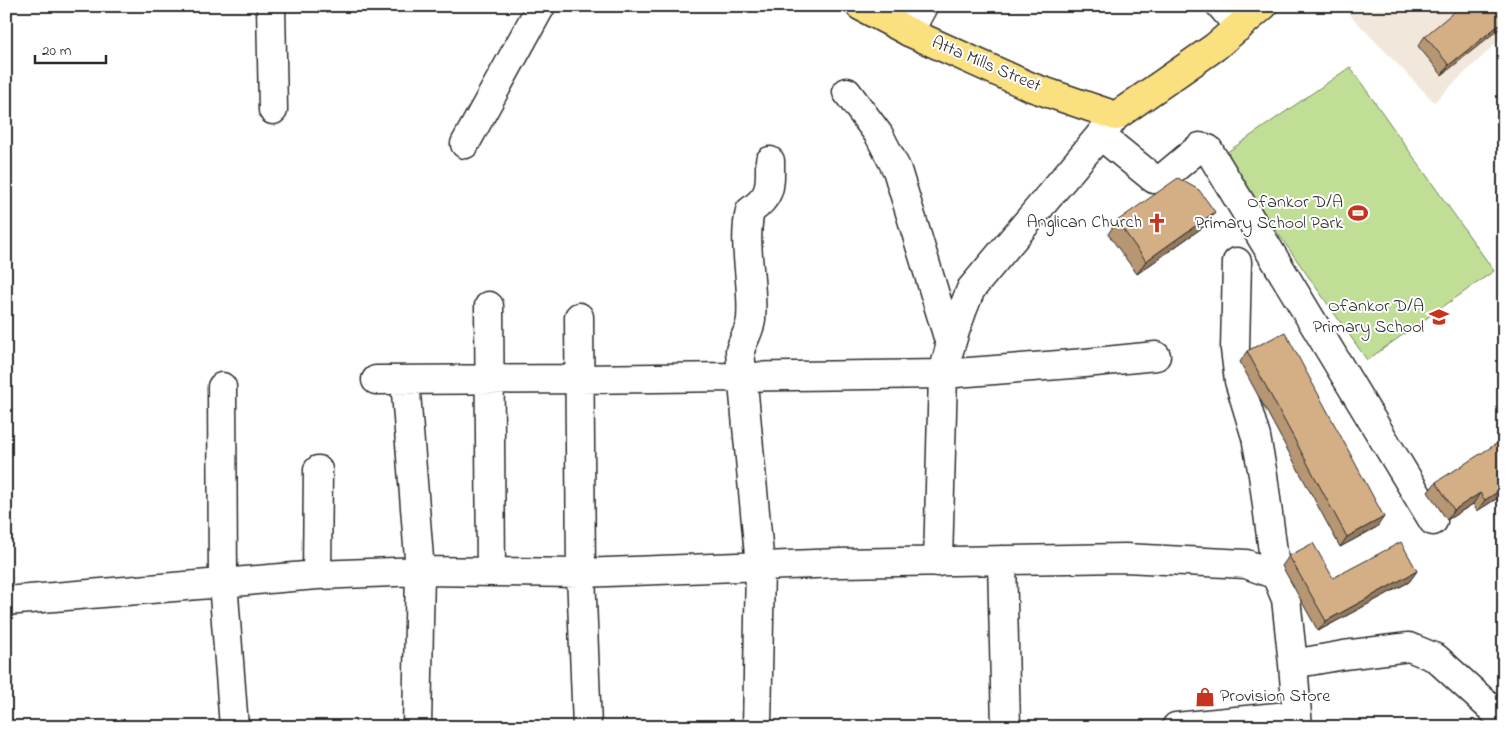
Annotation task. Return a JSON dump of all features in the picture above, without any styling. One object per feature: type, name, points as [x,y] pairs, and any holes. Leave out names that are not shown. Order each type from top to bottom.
[{"type":"main road","name":"Atta Mills Street","points":[[860,6],[909,32],[1031,87],[1108,125]]},
{"type":"main road","points":[[1108,125],[1215,47],[1263,6]]},
{"type":"street","points":[[271,6],[273,110]]},
{"type":"street","points":[[466,144],[541,6]]},
{"type":"street","points":[[909,32],[923,6]]},
{"type":"street","points":[[1221,6],[1239,27]]},
{"type":"street","points":[[846,92],[879,136],[897,170],[950,344]]},
{"type":"street","points":[[938,562],[943,374],[950,344],[971,289],[1108,125],[1154,179],[1164,177],[1200,147],[1208,149],[1433,521]]},
{"type":"street","points":[[757,727],[760,566],[740,351],[743,341],[749,332],[752,317],[746,226],[750,211],[761,203],[769,192],[770,162]]},
{"type":"street","points":[[1176,727],[1297,721],[1286,599],[1276,575],[1256,437],[1238,373],[1235,349],[1237,262]]},
{"type":"street","points":[[489,306],[491,572]]},
{"type":"street","points":[[579,317],[581,573],[588,727]]},
{"type":"street","points":[[376,380],[579,380],[943,374],[1156,356]]},
{"type":"street","points":[[405,380],[420,571],[417,727]]},
{"type":"street","points":[[222,387],[223,582],[234,727]]},
{"type":"street","points":[[317,575],[318,470]]},
{"type":"street","points":[[6,601],[317,575],[420,571],[581,573],[760,566],[1125,558],[1246,564],[1276,575]]},
{"type":"street","points":[[1002,560],[1006,727]]},
{"type":"street","points":[[1293,664],[1409,647],[1436,658],[1504,720]]},
{"type":"shaded area","points":[[1341,6],[1504,6],[1504,36],[1434,102]]},
{"type":"green space","name":"Ofankor D/A Primary School Park","points":[[1350,67],[1494,271],[1367,360],[1223,155]]},
{"type":"building","points":[[1461,6],[1504,6],[1504,21],[1449,65],[1425,36]]},
{"type":"building","points":[[1178,178],[1199,190],[1215,212],[1146,261],[1117,221]]},
{"type":"building","points":[[1285,332],[1384,517],[1347,537],[1247,351]]},
{"type":"building","points":[[1504,439],[1504,488],[1485,500],[1480,493],[1454,510],[1436,482]]},
{"type":"building","points":[[1401,542],[1417,571],[1326,621],[1289,556],[1313,543],[1333,578]]},
{"type":"place","name":"Ofankor D/A Primary School Park","points":[[1358,213]]},
{"type":"place","name":"Anglican Church","points":[[1157,223]]},
{"type":"place","name":"Ofankor D/A Primary School","points":[[1439,317]]},
{"type":"place","name":"Provision Store","points":[[1205,697]]}]
